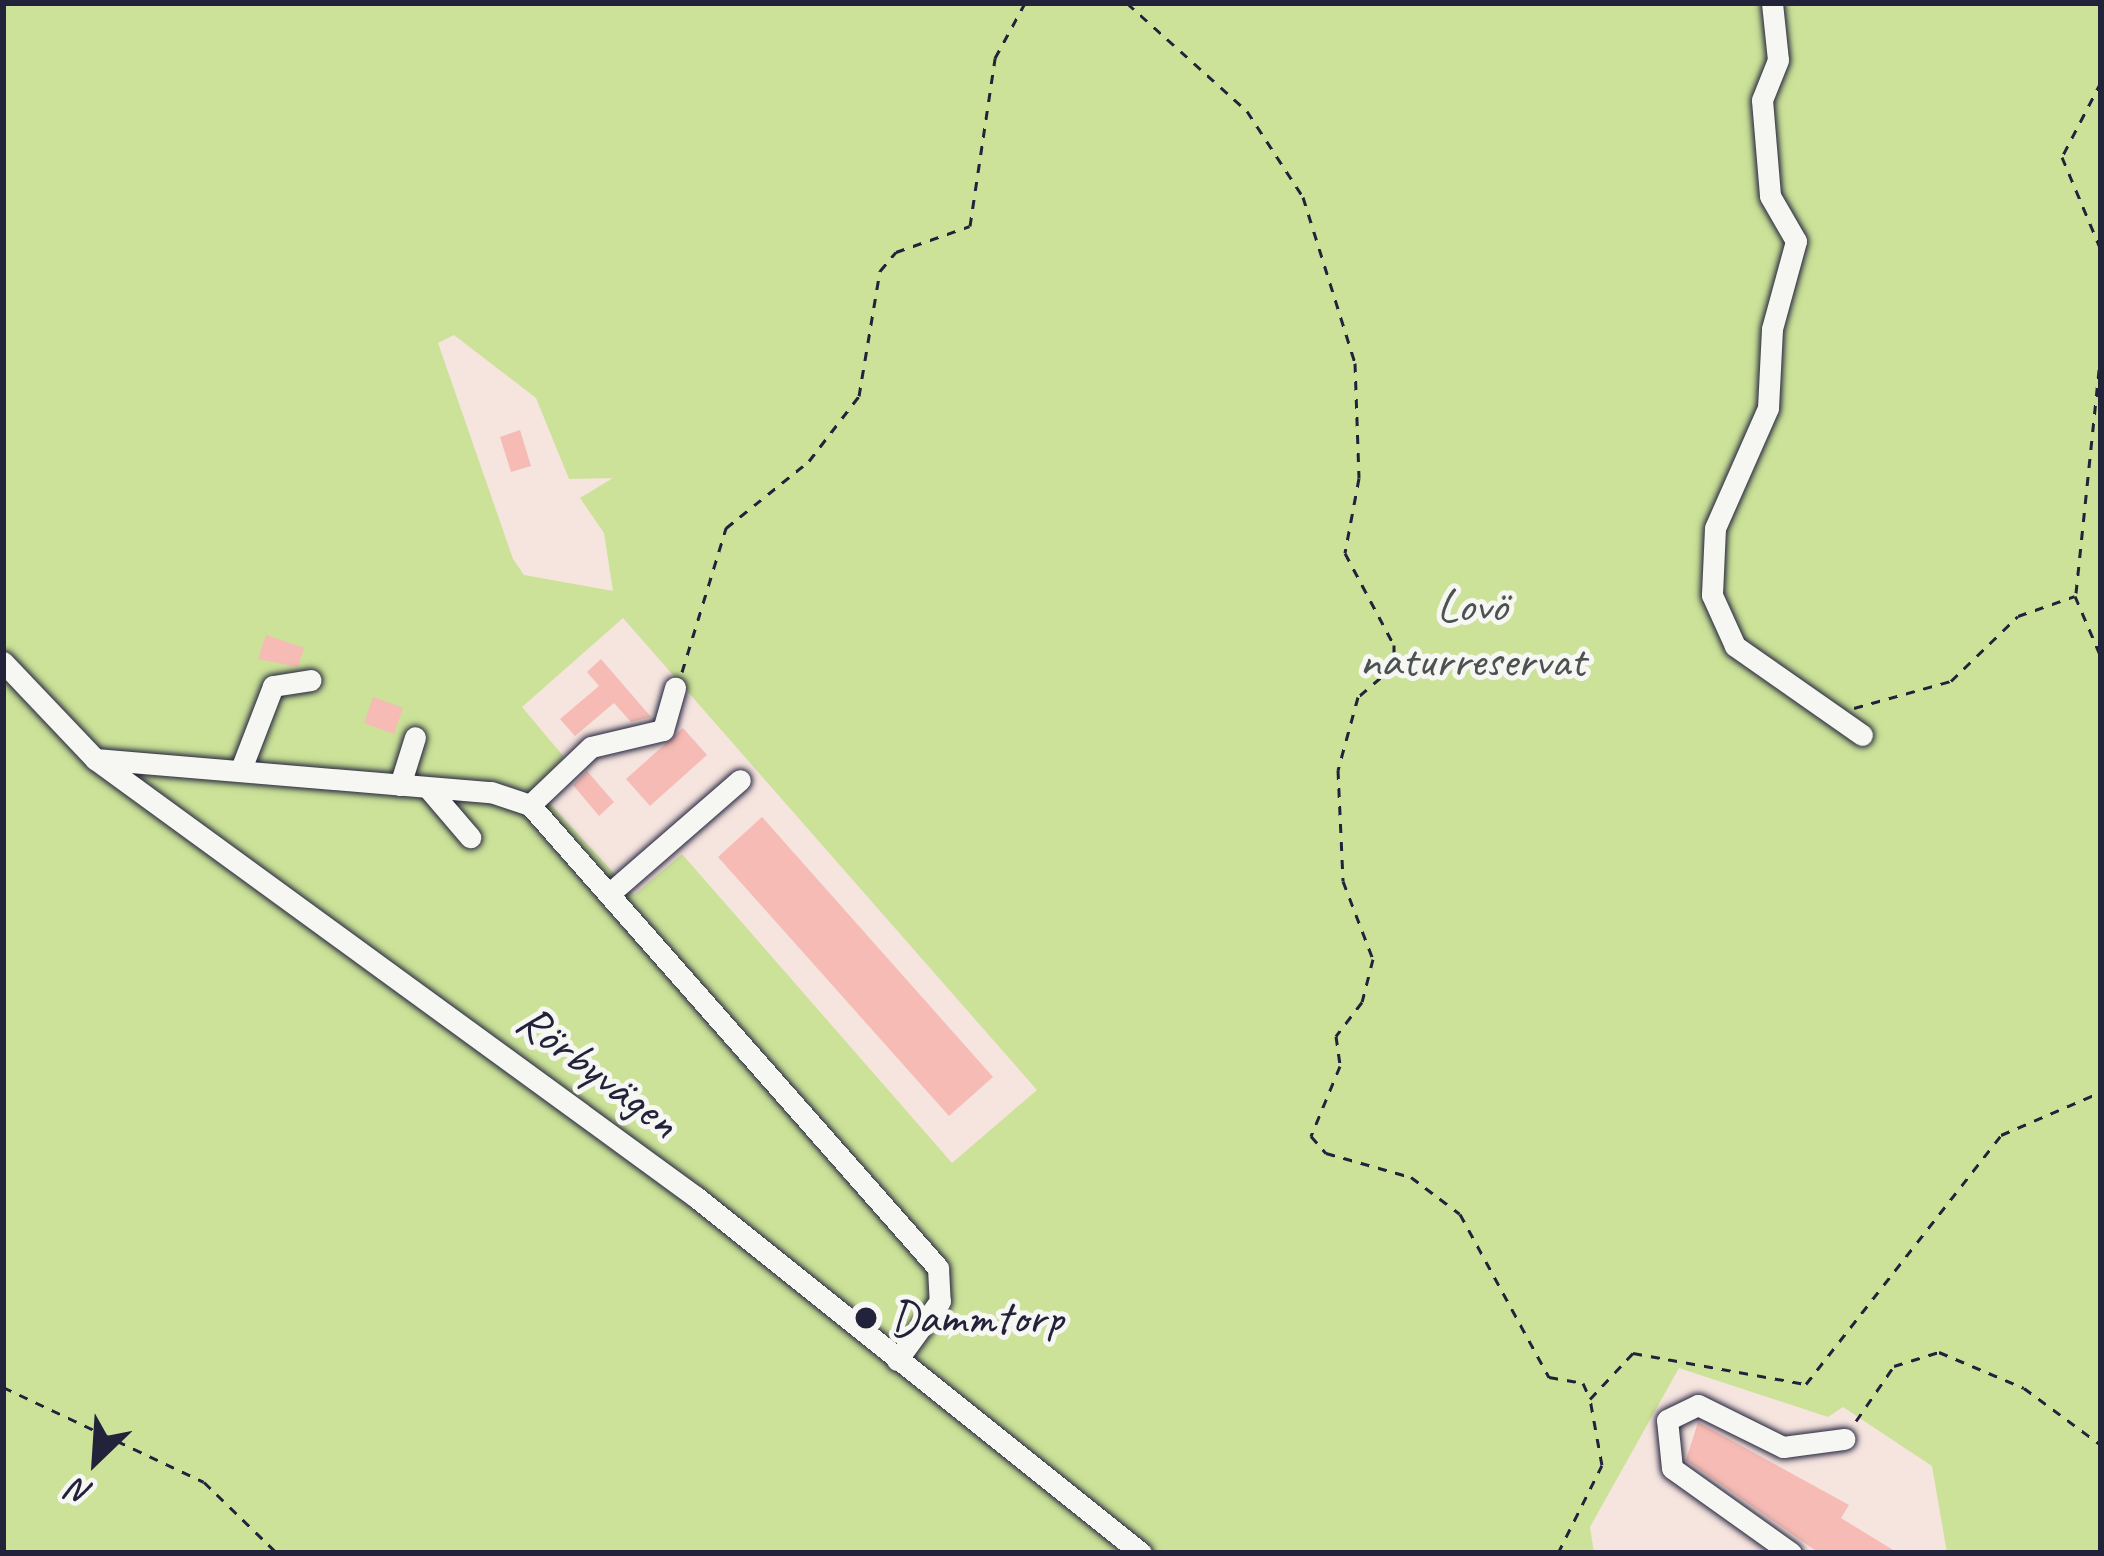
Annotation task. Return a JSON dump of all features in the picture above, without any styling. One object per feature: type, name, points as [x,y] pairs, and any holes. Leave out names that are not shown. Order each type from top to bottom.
[{"type":"street","points":[[1772,3],[1778,60],[1762,100],[1770,196],[1796,242],[1772,329],[1768,408],[1715,528],[1712,595],[1735,646],[1856,729]]},
{"type":"street","name":"Rörbyvägen","points":[[3,662],[95,759],[483,1037],[1142,1553]]},
{"type":"street","points":[[241,769],[273,686],[311,680]]},
{"type":"street","points":[[530,805],[591,747],[663,730],[676,688]]},
{"type":"street","points":[[400,785],[415,737]]},
{"type":"street","points":[[95,759],[400,785],[530,805],[938,1268],[940,1301],[897,1360]]},
{"type":"street","points":[[610,893],[740,780]]},
{"type":"street","points":[[428,788],[470,837]]},
{"type":"street","points":[[1791,1553],[1672,1468],[1667,1420],[1698,1405],[1783,1447],[1844,1439]]},
{"type":"path","points":[[676,688],[726,528],[809,461],[860,396],[880,271],[896,252],[970,226],[995,58],[1025,3]]},
{"type":"path","points":[[1127,3],[1247,111],[1303,197],[1355,363],[1359,478],[1345,553],[1394,645],[1394,666],[1358,697],[1338,770],[1342,881],[1372,979],[1336,1036],[1340,1066],[1311,1136],[1325,1154],[1412,1177],[1460,1214],[1550,1377],[1583,1383],[1602,1466],[1558,1553]]},
{"type":"path","points":[[2101,82],[2062,158],[2101,250]]},
{"type":"path","points":[[2101,353],[2075,596],[2101,657]]},
{"type":"path","points":[[1856,729],[1855,705],[1952,681],[2018,616],[2075,596]]},
{"type":"path","points":[[1590,1399],[1634,1353],[1806,1384],[2001,1135],[2101,1092]]},
{"type":"path","points":[[1844,1439],[1894,1366],[1940,1352],[2024,1388],[2101,1445]]},
{"type":"path","points":[[3,1387],[205,1482],[277,1553]]},
{"type":"green space","name":"Lovö naturreservat","points":[[3,3],[2101,3],[2101,1553],[1947,1553],[1932,1466],[1843,1407],[1828,1417],[1679,1368],[1590,1527],[1594,1553],[3,1553]],"holes":[[[454,335],[536,398],[569,479],[613,478],[580,498],[604,533],[613,591],[524,575],[513,559],[438,343]],[[623,618],[1037,1090],[952,1163],[682,854],[634,895],[535,787],[564,757],[522,707]]]},
{"type":"building","points":[[520,430],[531,466],[511,472],[500,437]]},
{"type":"building","points":[[266,635],[304,648],[298,667],[258,659]]},
{"type":"building","points":[[601,659],[651,717],[631,722],[614,703],[575,736],[560,719],[599,686],[587,672]]},
{"type":"building","points":[[373,697],[403,708],[394,734],[364,723]]},
{"type":"building","points":[[683,728],[707,755],[650,806],[626,779]]},
{"type":"building","points":[[587,771],[614,802],[599,816],[573,785]]},
{"type":"building","points":[[762,817],[993,1077],[949,1116],[718,857]]},
{"type":"building","points":[[1698,1422],[1849,1505],[1841,1518],[1898,1553],[1819,1553],[1686,1460]]},
{"type":"place","name":"Dammtorp","points":[[866,1318]]}]
